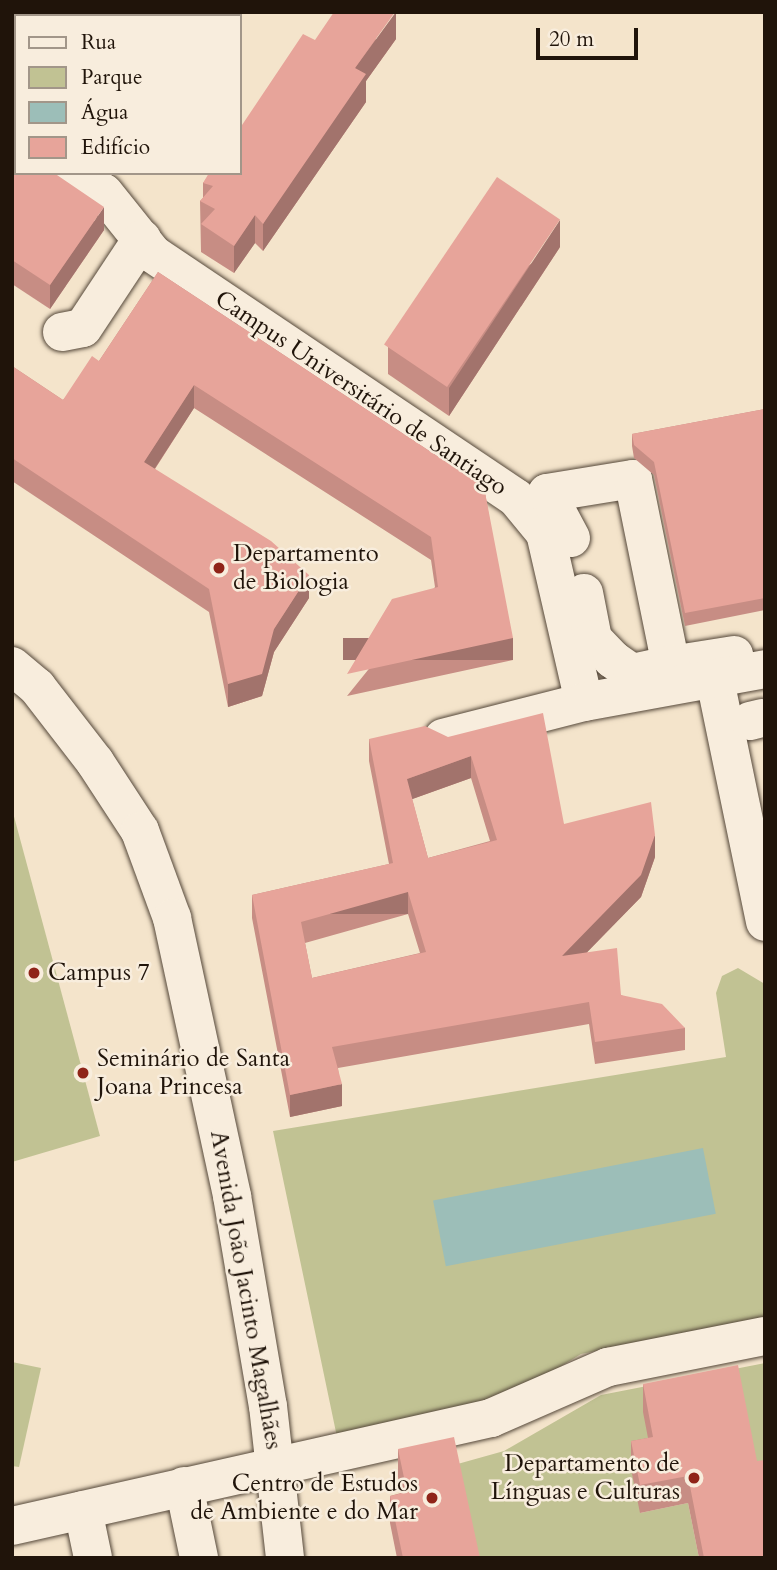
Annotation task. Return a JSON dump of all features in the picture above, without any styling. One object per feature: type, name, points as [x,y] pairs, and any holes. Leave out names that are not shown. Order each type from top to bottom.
[{"type":"street","name":"Campus Universitário de Santiago","points":[[77,175],[104,194],[153,254],[516,498],[545,533],[584,702]]},
{"type":"street","points":[[62,332],[83,327],[142,239]]},
{"type":"street","points":[[505,465],[547,493],[574,542],[593,639],[612,659],[632,673],[671,665],[738,668]]},
{"type":"street","points":[[547,493],[633,479],[671,665]]},
{"type":"street","points":[[584,702],[612,659]]},
{"type":"street","name":"Avenida João Jacinto Magalhães","points":[[12,666],[37,687],[95,762],[140,831],[172,918],[233,1196],[276,1465],[275,1506],[285,1558]]},
{"type":"street","points":[[443,738],[584,702],[738,668]]},
{"type":"street","points":[[738,668],[765,922]]},
{"type":"street","points":[[759,710],[765,795]]},
{"type":"street","points":[[12,1526],[491,1418],[608,1367],[765,1336]]},
{"type":"street","name":"Avenida João Jacinto Magalhães","points":[[276,1465],[299,1500],[311,1558]]},
{"type":"street","points":[[184,1486],[198,1558]]},
{"type":"street","points":[[83,1510],[93,1558]]},
{"type":"green space","name":"Campus 7","points":[[12,809],[100,1136],[12,1162]]},
{"type":"green space","points":[[738,968],[765,984],[765,1317],[581,1354],[516,1394],[337,1437],[273,1131],[726,1057],[716,993],[722,976]]},
{"type":"green space","points":[[12,1362],[41,1368],[19,1467],[12,1466]]},
{"type":"green space","points":[[765,1363],[765,1461],[653,1464],[640,1513],[688,1503],[699,1558],[474,1558],[454,1465],[504,1451],[601,1395]]},
{"type":"water","points":[[703,1148],[716,1214],[446,1266],[433,1200]]},
{"type":"building","points":[[334,12],[395,12],[355,68],[366,74],[263,224],[255,215],[234,246],[201,224],[215,209],[200,201],[213,186],[203,183],[208,175],[242,175],[242,125],[303,34],[315,40]]},
{"type":"building","points":[[12,146],[14,175],[57,175],[104,207],[50,285],[12,260]]},
{"type":"building","points":[[497,177],[560,219],[447,387],[384,344]]},
{"type":"building","points":[[158,272],[484,487],[513,638],[347,674],[392,599],[438,587],[431,537],[194,385],[144,462],[271,541],[309,575],[274,629],[262,674],[228,684],[209,589],[12,458],[12,366],[63,400],[92,356],[99,361]]},
{"type":"building","points":[[765,409],[765,598],[685,613],[654,462],[634,445],[632,434]]},
{"type":"building","points":[[543,713],[564,824],[651,802],[655,835],[641,875],[562,956],[617,948],[621,995],[662,1004],[685,1028],[595,1042],[589,1002],[332,1047],[342,1084],[290,1095],[252,895],[393,863],[369,739],[425,726],[448,737]],"holes":[[[471,756],[497,840],[428,858],[407,779]],[[408,892],[426,952],[312,978],[301,922]]]},
{"type":"building","name":"Departamento de Línguas e Culturas","points":[[738,1365],[757,1461],[765,1460],[765,1558],[704,1558],[688,1476],[640,1485],[631,1441],[653,1437],[643,1384]]},
{"type":"building","name":"Centro de Estudos de Ambiente e do Mar","points":[[454,1437],[480,1558],[403,1558],[390,1496],[407,1492],[398,1449]]},
{"type":"place","name":"Departamento de Biologia","points":[[219,568]]},
{"type":"place","name":"Campus 7","points":[[34,973]]},
{"type":"place","name":"Seminário de Santa Joana Princesa","points":[[83,1073]]},
{"type":"place","name":"Departamento de Línguas e Culturas","points":[[694,1478]]},
{"type":"place","name":"Centro de Estudos de Ambiente e do Mar","points":[[432,1498]]}]
